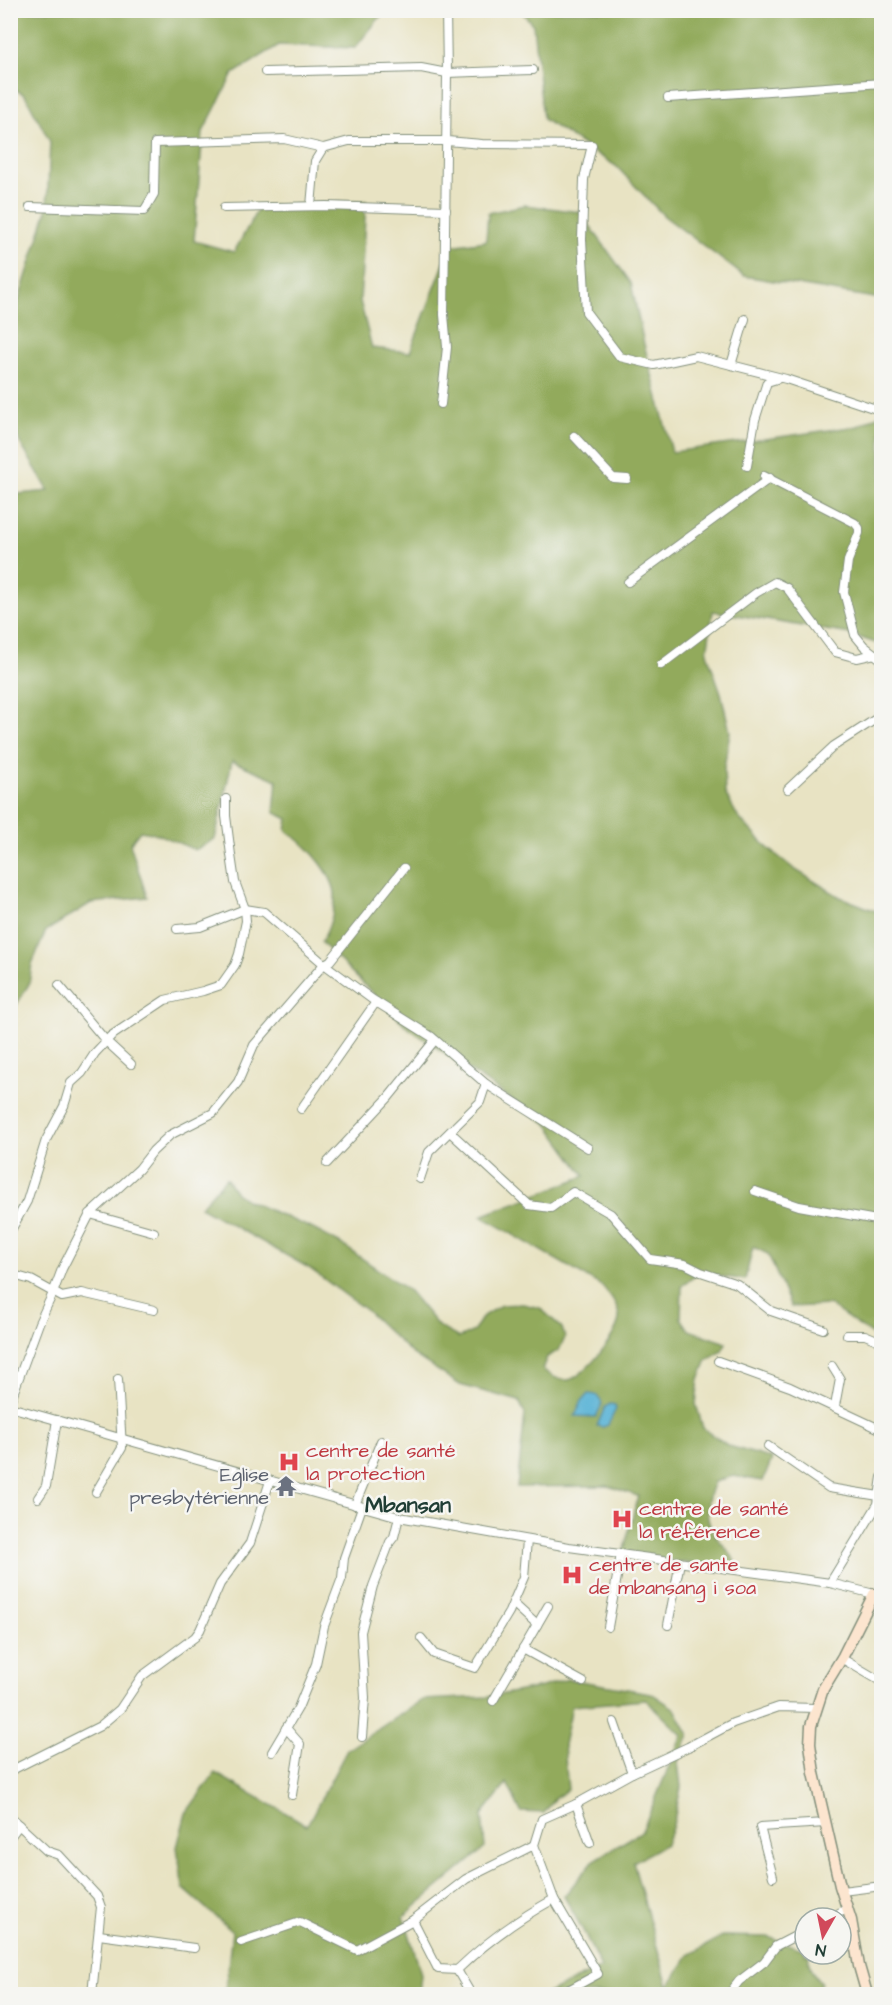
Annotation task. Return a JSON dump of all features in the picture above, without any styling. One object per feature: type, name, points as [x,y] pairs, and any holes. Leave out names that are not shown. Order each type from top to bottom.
[{"type":"street","points":[[441,404],[447,347],[444,315],[447,141],[446,10]]},
{"type":"street","points":[[266,72],[421,68],[447,73],[532,70]]},
{"type":"street","points":[[668,98],[882,83]]},
{"type":"street","points":[[30,207],[144,211],[154,194],[155,143],[284,139],[323,148],[348,141],[592,145],[584,178],[582,239],[586,312],[620,357],[654,365],[696,357],[781,378],[882,411]]},
{"type":"street","points":[[311,206],[315,161],[323,148]]},
{"type":"street","points":[[224,208],[311,206],[446,210]]},
{"type":"street","points":[[731,365],[745,319]]},
{"type":"street","points":[[747,466],[755,420],[767,382],[781,378]]},
{"type":"street","points":[[574,436],[613,478],[627,479]]},
{"type":"street","points":[[628,582],[767,477],[855,523],[859,528],[848,561],[844,592],[855,635],[864,646],[882,660]]},
{"type":"street","points":[[661,665],[756,593],[775,582],[787,588],[835,652],[858,658],[875,654]]},
{"type":"street","points":[[788,789],[834,746],[882,715]]},
{"type":"street","points":[[10,1232],[27,1201],[46,1140],[64,1106],[71,1083],[82,1074],[95,1053],[106,1041],[165,1000],[221,984],[239,954],[246,921],[245,909],[235,882],[226,816],[226,799]]},
{"type":"street","points":[[10,1402],[39,1323],[62,1269],[90,1214],[139,1169],[153,1151],[171,1135],[213,1113],[238,1082],[255,1045],[324,964],[330,961],[404,868]]},
{"type":"street","points":[[177,929],[200,927],[245,909],[264,912],[324,964],[376,1002],[435,1040],[486,1084],[588,1148]]},
{"type":"street","points":[[58,985],[106,1041],[131,1064]]},
{"type":"street","points":[[300,1109],[376,1002]]},
{"type":"street","points":[[327,1163],[388,1098],[435,1040]]},
{"type":"street","points":[[420,1179],[429,1152],[480,1102],[486,1084]]},
{"type":"street","points":[[450,1132],[529,1205],[551,1208],[573,1192],[611,1214],[650,1259],[685,1264],[737,1284],[771,1311],[822,1329]]},
{"type":"street","points":[[755,1191],[799,1206],[882,1221]]},
{"type":"street","points":[[90,1214],[154,1232]]},
{"type":"street","points":[[10,1274],[31,1280],[62,1297],[82,1293],[154,1310]]},
{"type":"street","points":[[847,1335],[865,1335],[882,1342]]},
{"type":"street","points":[[718,1361],[790,1387],[835,1406],[882,1430]]},
{"type":"street","points":[[831,1366],[840,1379],[835,1406]]},
{"type":"street","points":[[96,1492],[122,1448],[118,1379]]},
{"type":"street","points":[[10,1407],[399,1517],[527,1540],[830,1584],[878,1595],[823,1689],[811,1726],[810,1744],[814,1773],[847,1906]]},
{"type":"street","points":[[38,1498],[46,1486],[57,1420]]},
{"type":"street","points":[[272,1752],[298,1708],[316,1664],[324,1626],[342,1578],[344,1558],[358,1506],[381,1441]]},
{"type":"street","points":[[768,1446],[829,1488],[879,1496]]},
{"type":"street","points":[[830,1584],[878,1504],[882,1477]]},
{"type":"street","points":[[10,1772],[100,1726],[120,1709],[142,1676],[195,1637],[220,1584],[250,1544],[270,1481]]},
{"type":"street","points":[[362,1737],[365,1698],[361,1632],[373,1586],[394,1537],[399,1517]]},
{"type":"street","points":[[421,1638],[434,1654],[475,1668],[513,1603],[524,1577],[527,1540]]},
{"type":"street","points":[[608,1627],[621,1554]]},
{"type":"street","points":[[668,1625],[680,1562]]},
{"type":"street","points":[[513,1603],[537,1625]]},
{"type":"street","points":[[493,1701],[548,1606]]},
{"type":"street","points":[[523,1649],[583,1682]]},
{"type":"street","points":[[841,1658],[882,1682]]},
{"type":"street","points":[[561,1995],[598,1974],[554,1899],[534,1845],[542,1819],[576,1804],[632,1773],[733,1723],[779,1707],[815,1708]]},
{"type":"street","points":[[614,1722],[632,1773]]},
{"type":"street","points":[[286,1728],[300,1744],[292,1796]]},
{"type":"street","points":[[576,1804],[590,1843]]},
{"type":"street","points":[[10,1817],[47,1851],[59,1855],[97,1896],[101,1907],[92,1995]]},
{"type":"street","points":[[773,1877],[760,1827],[826,1823]]},
{"type":"street","points":[[10,1837],[19,1825]]},
{"type":"street","points":[[241,1942],[300,1922],[357,1950],[413,1920],[466,1879],[534,1845]]},
{"type":"street","points":[[842,1891],[882,1886]]},
{"type":"street","points":[[413,1920],[438,1969],[457,1970],[482,1946],[529,1913],[554,1899]]},
{"type":"street","points":[[853,1934],[867,1995]]},
{"type":"street","points":[[99,1935],[194,1948]]},
{"type":"street","points":[[729,1995],[739,1981],[764,1962],[776,1946],[793,1937]]},
{"type":"street","points":[[457,1970],[471,1995]]},
{"type":"green space","points":[[11,11],[385,11],[355,48],[279,45],[233,74],[203,132],[194,241],[234,252],[259,207],[366,201],[360,301],[372,348],[410,352],[451,246],[486,241],[488,213],[525,205],[580,212],[631,283],[672,452],[858,426],[881,414],[881,645],[850,634],[713,611],[707,653],[721,693],[730,732],[724,768],[725,793],[738,817],[768,848],[794,869],[840,897],[881,913],[881,1341],[829,1305],[791,1307],[768,1254],[753,1247],[745,1280],[700,1273],[682,1285],[681,1318],[689,1330],[726,1343],[721,1352],[707,1360],[699,1379],[696,1404],[703,1428],[729,1446],[772,1459],[763,1481],[733,1476],[714,1482],[709,1496],[707,1509],[709,1523],[731,1555],[738,1571],[623,1553],[638,1496],[608,1486],[517,1487],[525,1414],[519,1401],[460,1385],[411,1353],[367,1311],[309,1268],[200,1207],[226,1178],[236,1193],[246,1200],[311,1228],[341,1244],[409,1291],[439,1327],[459,1338],[474,1331],[483,1316],[501,1305],[523,1304],[540,1308],[562,1328],[565,1338],[559,1350],[547,1357],[542,1369],[561,1380],[575,1377],[592,1363],[608,1343],[618,1323],[619,1315],[616,1307],[602,1286],[481,1216],[585,1176],[548,1125],[407,1027],[321,942],[332,916],[335,901],[334,888],[331,879],[314,855],[286,830],[288,819],[274,812],[277,780],[232,761],[215,839],[195,850],[158,834],[140,831],[130,844],[147,897],[91,903],[46,931],[32,964],[29,984],[11,1014],[11,492],[18,494],[49,491],[20,443],[11,419],[10,328],[47,210],[50,142],[25,95],[11,87]]},
{"type":"green space","points":[[521,11],[881,11],[881,299],[744,276],[664,216],[616,166],[543,119],[533,25]]},
{"type":"green space","points":[[568,1679],[651,1693],[675,1709],[689,1735],[678,1762],[681,1787],[673,1825],[666,1844],[633,1862],[668,1986],[689,1955],[723,1936],[768,1937],[793,1946],[793,1966],[810,1966],[821,1983],[812,1994],[546,1994],[601,1968],[564,1896],[593,1861],[642,1831],[682,1735],[646,1700],[572,1706],[564,1745],[568,1790],[555,1798],[544,1813],[521,1812],[507,1783],[482,1815],[485,1848],[404,1916],[421,1974],[419,1994],[225,1994],[232,1931],[183,1888],[177,1847],[186,1813],[215,1773],[307,1825],[347,1750],[422,1700],[488,1697],[542,1687]]},
{"type":"water","points":[[588,1394],[597,1396],[601,1401],[602,1404],[596,1417],[575,1416],[582,1401]]},
{"type":"water","points":[[610,1404],[615,1405],[616,1409],[608,1425],[597,1426],[605,1407]]},
{"type":"place","name":"centre de santé la protection","points":[[289,1462]]},
{"type":"place","name":"Eglise presbytérienne","points":[[286,1486]]},
{"type":"place","name":"centre de santé la référence","points":[[622,1519]]},
{"type":"place","name":"centre de sante de mbansang i soa","points":[[572,1575]]},
{"type":"district","name":"Mbansan","points":[[408,1504]]}]
